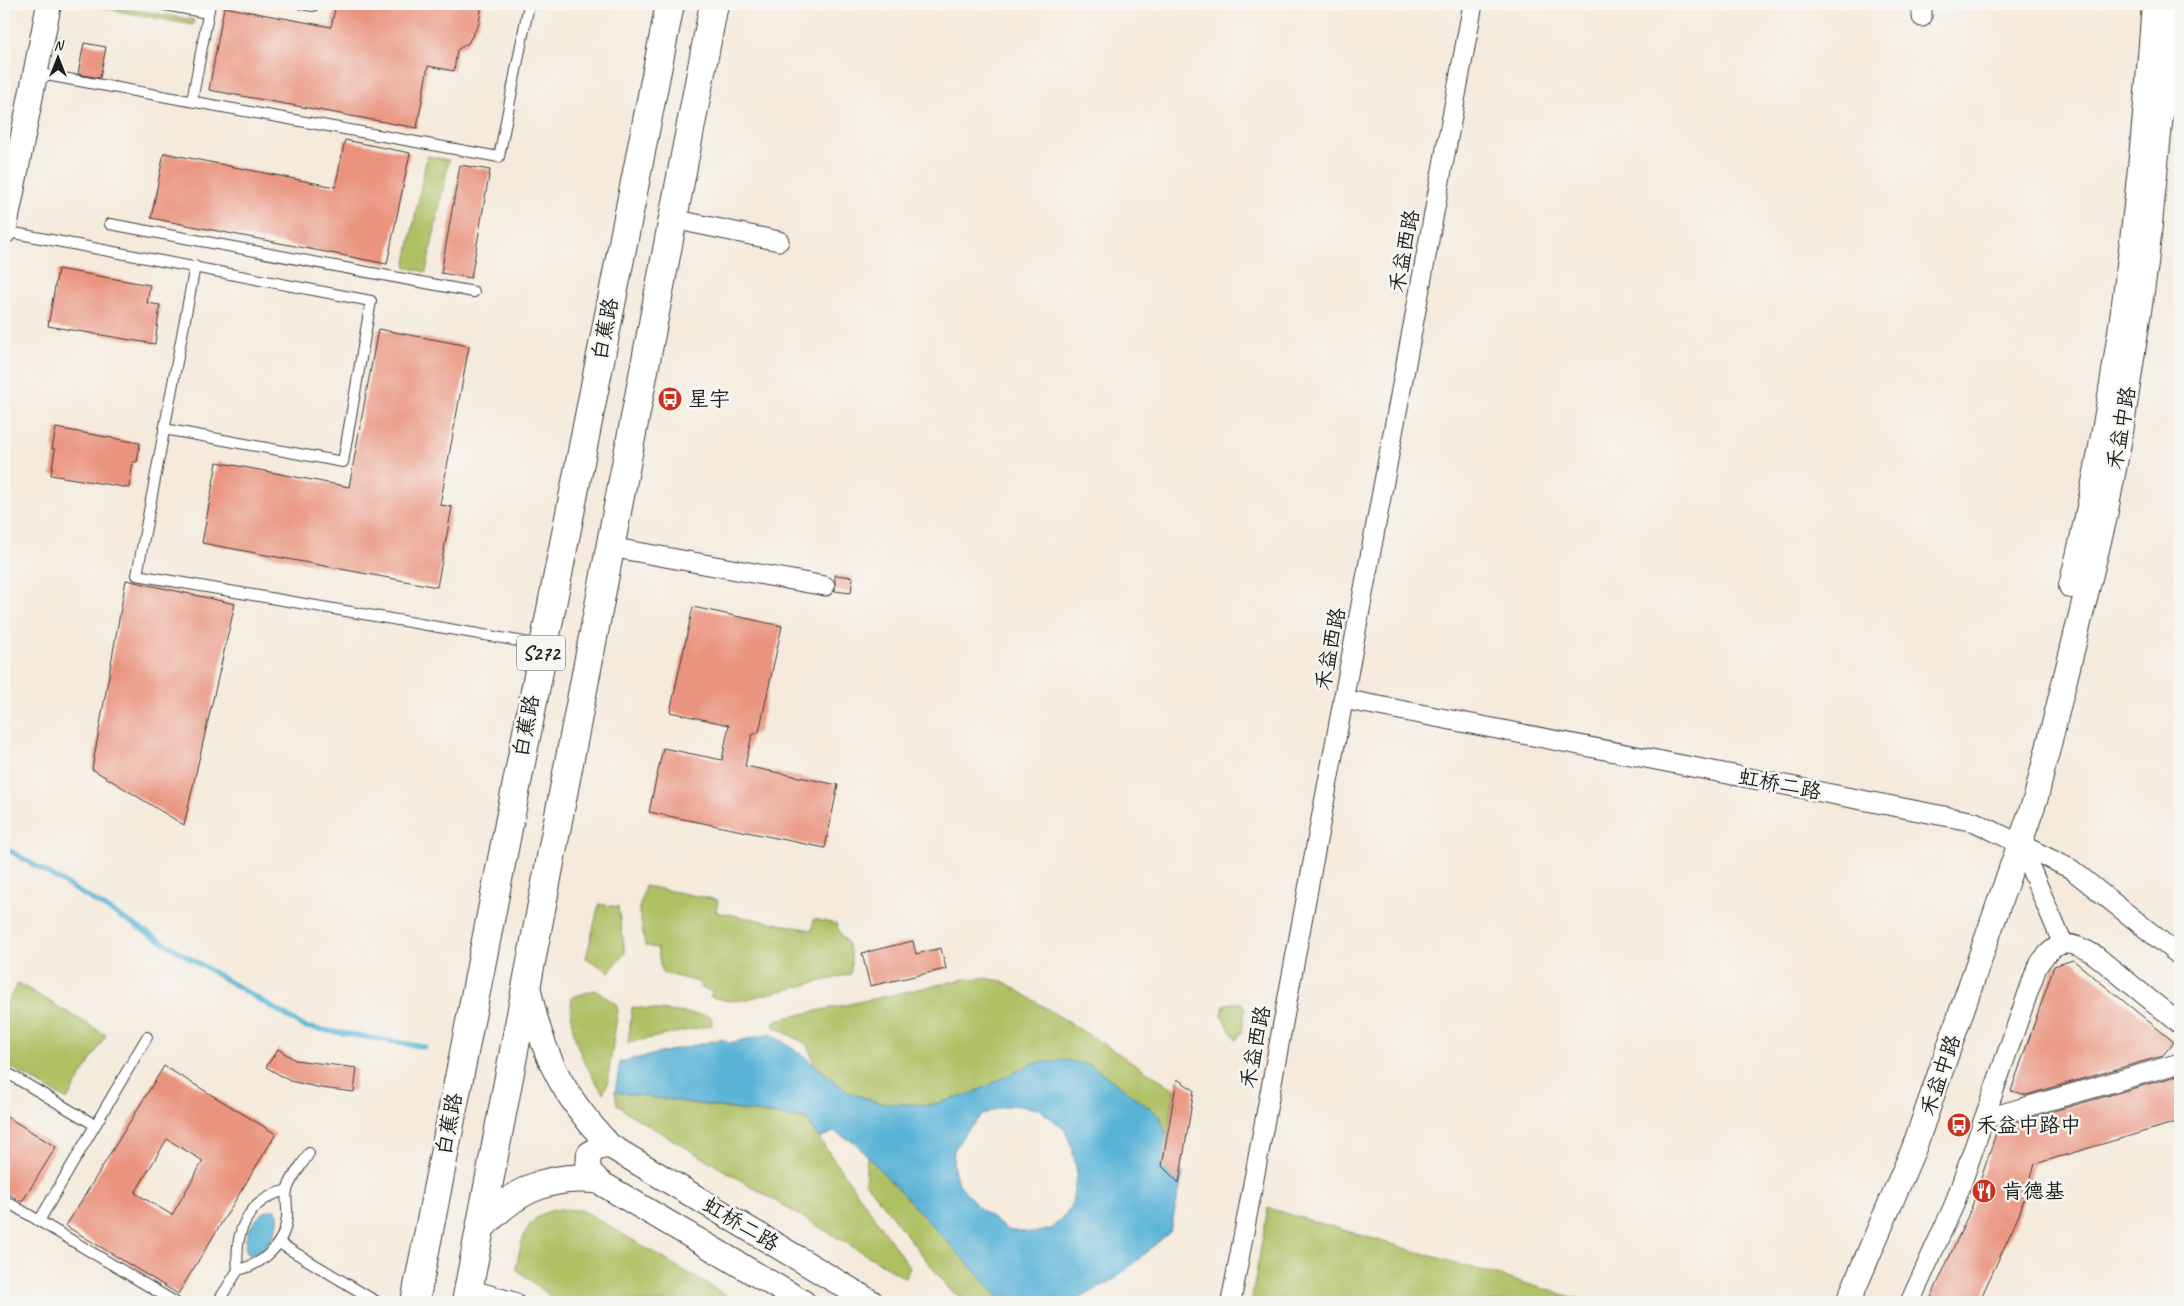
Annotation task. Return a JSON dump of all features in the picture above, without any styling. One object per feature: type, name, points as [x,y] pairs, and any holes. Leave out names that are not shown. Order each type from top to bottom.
[{"type":"main road","name":"白蕉路","points":[[415,1302],[542,645],[670,4]]},
{"type":"main road","name":"S272","points":[[468,1296],[714,4]]},
{"type":"main road","points":[[481,1227],[505,1205],[532,1187],[563,1178],[594,1179]]},
{"type":"street","points":[[4,231],[49,4]]},
{"type":"street","name":"禾益西路","points":[[1230,1302],[1473,4]]},
{"type":"street","name":"禾益中路","points":[[2020,844],[2021,793],[2087,520],[2106,422],[2129,264],[2154,4]]},
{"type":"street","name":"禾益中路","points":[[1848,1302],[1914,1148],[2036,798],[2100,540],[2121,432],[2146,264],[2172,4]]},
{"type":"street","points":[[673,219],[779,241]]},
{"type":"street","points":[[610,548],[825,586]]},
{"type":"street","name":"虹桥二路","points":[[1343,699],[1975,822],[2071,869],[2180,956]]},
{"type":"street","points":[[2020,844],[2063,944]]},
{"type":"street","points":[[1910,1302],[1954,1205],[2037,967],[2047,952],[2063,944],[2080,946],[2094,955],[2180,1024]]},
{"type":"street","name":"虹桥二路","points":[[528,982],[538,1027],[554,1071],[580,1111],[610,1146],[871,1302]]},
{"type":"street","points":[[1984,1119],[2180,1063]]},
{"type":"street","points":[[594,1179],[588,1168],[589,1154],[599,1147],[610,1146]]},
{"type":"street","name":"虹桥二路","points":[[594,1179],[803,1302]]},
{"type":"street","points":[[468,1296],[514,1302]]},
{"type":"lane","points":[[160,4],[209,8],[192,101]]},
{"type":"lane","points":[[302,4],[313,6]]},
{"type":"lane","points":[[35,73],[499,157],[529,4]]},
{"type":"lane","points":[[110,224],[474,292]]},
{"type":"lane","points":[[4,231],[371,301],[343,462],[164,429]]},
{"type":"lane","points":[[195,266],[137,575],[542,645]]},
{"type":"lane","points":[[39,1221],[147,1037]]},
{"type":"lane","points":[[4,1071],[95,1125]]},
{"type":"lane","points":[[238,1270],[260,1261],[279,1243],[285,1230],[287,1217],[287,1190],[309,1153]]},
{"type":"lane","points":[[218,1302],[238,1270],[240,1232],[246,1220],[264,1200],[287,1190]]},
{"type":"lane","points":[[4,1200],[175,1302]]},
{"type":"lane","points":[[279,1243],[377,1302]]},
{"type":"green space","points":[[98,4],[194,20],[193,25],[97,7]]},
{"type":"green space","points":[[427,156],[449,160],[426,272],[405,267]]},
{"type":"green space","points":[[645,886],[718,900],[716,912],[812,930],[814,919],[836,924],[851,953],[851,974],[743,1000],[730,1001],[710,997],[712,991],[701,988],[699,982],[662,973],[657,948],[645,946],[639,908]]},
{"type":"green space","points":[[599,904],[618,907],[625,953],[609,972],[586,958]]},
{"type":"green space","points":[[984,978],[1003,981],[1175,1089],[1167,1135],[1159,1115],[1034,1063],[971,1094],[930,1105],[880,1103],[848,1092],[814,1064],[808,1045],[773,1026],[775,1020],[965,979]]},
{"type":"green space","points":[[18,983],[106,1035],[67,1100],[4,1063],[4,1008]]},
{"type":"green space","points":[[595,990],[616,1004],[618,1010],[607,1085],[603,1093],[589,1071],[578,1048],[572,1024],[572,997]]},
{"type":"green space","points":[[1241,1003],[1245,1008],[1242,1032],[1236,1040],[1221,1015],[1224,1005]]},
{"type":"green space","points":[[632,1007],[711,1016],[712,1025],[628,1043]]},
{"type":"green space","points":[[615,1092],[806,1120],[910,1268],[905,1278],[626,1112],[617,1104]]},
{"type":"green space","points":[[867,1154],[998,1296],[996,1302],[971,1300],[949,1289],[865,1182]]},
{"type":"green space","points":[[1268,1208],[1589,1302],[1251,1302]]},
{"type":"green space","points":[[560,1209],[580,1210],[589,1214],[737,1302],[557,1302],[516,1269],[523,1238],[532,1222],[539,1216]]},
{"type":"water","points":[[771,1034],[801,1054],[848,1092],[880,1103],[930,1105],[971,1094],[1034,1063],[1066,1060],[1091,1065],[1159,1115],[1183,1174],[1170,1232],[1115,1279],[1073,1302],[996,1302],[998,1296],[854,1142],[834,1132],[819,1138],[806,1119],[615,1092],[620,1062],[722,1039],[729,1043]],"holes":[[[1012,1105],[1039,1109],[1065,1130],[1071,1145],[1077,1172],[1071,1208],[1051,1229],[1033,1233],[1007,1230],[977,1206],[957,1181],[953,1164],[954,1150],[965,1133],[981,1116],[996,1109]]]},
{"type":"water","points":[[269,1210],[276,1210],[278,1214],[275,1234],[261,1251],[255,1254],[248,1254],[246,1248],[247,1235],[254,1222]]},
{"type":"building","points":[[336,4],[482,4],[479,24],[468,43],[457,50],[454,71],[428,66],[417,128],[209,90],[224,7],[331,27]]},
{"type":"building","points":[[84,43],[106,47],[100,78],[78,74]]},
{"type":"building","points":[[345,140],[410,153],[387,264],[151,218],[164,153],[335,187]]},
{"type":"building","points":[[460,165],[490,170],[471,278],[441,273]]},
{"type":"building","points":[[58,269],[150,285],[147,303],[160,305],[155,344],[48,326]]},
{"type":"building","points":[[378,329],[469,346],[440,505],[452,507],[437,587],[202,543],[217,462],[349,487]]},
{"type":"building","points":[[56,428],[140,443],[137,462],[133,462],[129,488],[51,475],[55,449],[52,449]]},
{"type":"building","points":[[835,575],[853,577],[851,593],[835,591]]},
{"type":"building","points":[[126,580],[235,604],[184,825],[92,769]]},
{"type":"building","points":[[693,607],[782,626],[759,732],[752,735],[745,766],[838,785],[825,848],[649,812],[663,748],[722,760],[729,725],[670,712]]},
{"type":"building","points":[[913,941],[916,954],[941,948],[946,969],[870,986],[862,953]]},
{"type":"building","points":[[2073,960],[2174,1042],[2162,1056],[2026,1095],[2011,1091],[2054,966]]},
{"type":"building","points":[[278,1049],[295,1060],[357,1068],[354,1092],[321,1088],[290,1081],[266,1067]]},
{"type":"building","points":[[164,1066],[276,1134],[178,1294],[66,1226]],"holes":[[[167,1139],[203,1161],[172,1215],[135,1193]]]},
{"type":"building","points":[[2180,1075],[2180,1121],[2035,1164],[2019,1215],[1979,1302],[1929,1302],[1971,1209],[1998,1127]]},
{"type":"building","points":[[1177,1079],[1194,1090],[1179,1183],[1162,1166]]},
{"type":"building","points":[[4,1115],[56,1147],[22,1202],[4,1191]]},
{"type":"waterway","points":[[4,847],[305,1027],[425,1047]]},
{"type":"place","name":"星宇","points":[[670,399]]},
{"type":"place","name":"禾益中路中","points":[[1959,1125]]},
{"type":"place","name":"肯德基","points":[[1984,1191]]}]
